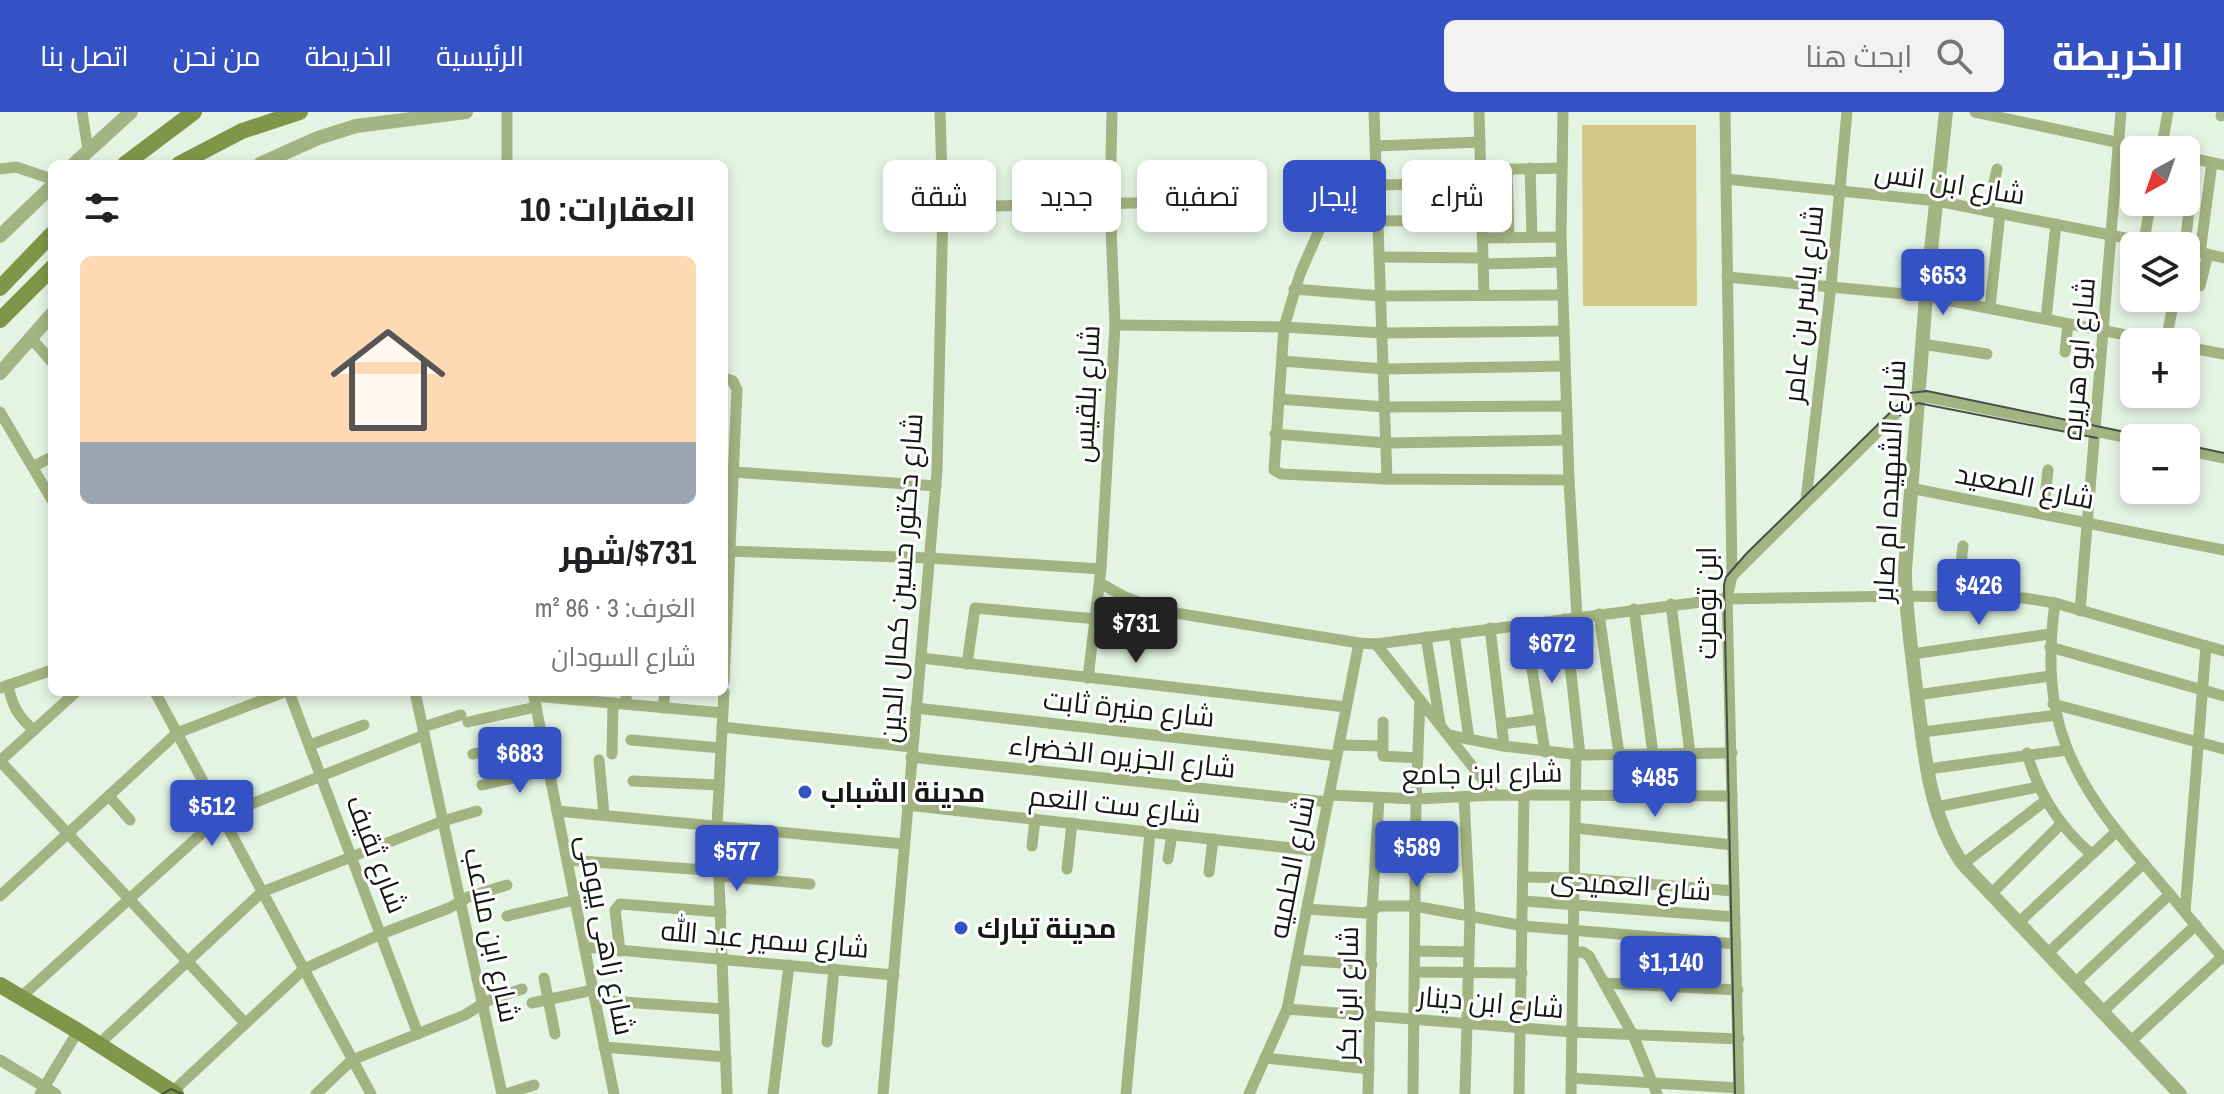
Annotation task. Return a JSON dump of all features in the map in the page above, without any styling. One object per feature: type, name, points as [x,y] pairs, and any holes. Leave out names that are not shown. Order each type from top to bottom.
[{"type":"main road","points":[[130,160],[194,112]]},
{"type":"main road","points":[[187,160],[242,131],[300,112]]},
{"type":"main road","points":[[0,288],[48,238]]},
{"type":"main road","points":[[0,267],[30,258]]},
{"type":"main road","points":[[0,320],[48,272]]},
{"type":"main road","points":[[0,985],[173,1093]]},
{"type":"street","points":[[82,112],[88,150]]},
{"type":"street","points":[[269,160],[318,138],[356,126],[466,112]]},
{"type":"street","points":[[507,112],[507,160]]},
{"type":"street","name":"شارع دكتور حسين كمال الدين","points":[[940,112],[942,160]]},
{"type":"street","name":"شارع بلقيس","points":[[1111,160],[1112,112]]},
{"type":"street","points":[[1374,112],[1376,160]]},
{"type":"street","points":[[1479,112],[1480,160]]},
{"type":"street","points":[[1563,112],[1561,262],[1578,755],[1571,1094]]},
{"type":"street","name":"ابن تومرت","points":[[1725,112],[1732,576],[1727,598],[1739,1091]]},
{"type":"street","name":"شارع ياسر بن عامر","points":[[1806,500],[1847,112]]},
{"type":"street","name":"شارع الشهيده ام صابر","points":[[1946,112],[1926,296],[1910,488],[1905,596],[1917,695],[1936,807],[1946,836],[1963,864],[2180,1094]]},
{"type":"street","points":[[1975,112],[2120,143]]},
{"type":"street","name":"شارع ابو هريره","points":[[2120,136],[2121,112]]},
{"type":"street","points":[[2164,136],[2168,112]]},
{"type":"street","points":[[78,160],[124,115]]},
{"type":"street","points":[[1376,146],[1480,142]]},
{"type":"street","name":"شارع ابو هريره","points":[[2080,611],[2120,143]]},
{"type":"street","points":[[2200,286],[2218,164]]},
{"type":"street","points":[[0,169],[16,167],[48,178]]},
{"type":"street","points":[[1530,168],[1532,237]]},
{"type":"street","points":[[1512,169],[1561,168]]},
{"type":"street","points":[[1990,308],[1997,169]]},
{"type":"street","name":"شارع ابن انس","points":[[1726,179],[1937,201],[2120,237]]},
{"type":"street","points":[[0,236],[48,190]]},
{"type":"street","points":[[2046,319],[2056,224]]},
{"type":"street","name":"شارع دكتور حسين كمال الدين","points":[[883,1094],[936,486],[942,232]]},
{"type":"street","name":"شارع بلقيس","points":[[1088,678],[1100,583],[1115,325],[1111,232]]},
{"type":"street","points":[[1319,232],[1294,289],[1284,327],[1273,465],[1278,474],[1387,479],[1569,480]]},
{"type":"street","points":[[1379,232],[1387,479]]},
{"type":"street","points":[[1483,232],[1484,295]]},
{"type":"street","points":[[1509,232],[1509,238]]},
{"type":"street","points":[[1483,238],[1561,237]]},
{"type":"street","points":[[2200,253],[2224,258]]},
{"type":"street","points":[[1380,257],[1561,262]]},
{"type":"street","points":[[1727,277],[1926,296],[2120,334]]},
{"type":"street","points":[[1294,289],[1381,296],[1562,295]]},
{"type":"street","points":[[0,373],[48,318]]},
{"type":"street","points":[[2065,352],[2068,324]]},
{"type":"street","points":[[1115,325],[1284,327],[1382,333],[1564,331]]},
{"type":"street","points":[[30,337],[48,357]]},
{"type":"street","points":[[1922,344],[1987,354]]},
{"type":"street","points":[[2200,350],[2224,354]]},
{"type":"street","points":[[1282,361],[1384,369],[1565,366]]},
{"type":"street","points":[[728,379],[733,381],[737,390],[730,439],[733,472],[728,500]]},
{"type":"street","points":[[1732,576],[1901,407],[1918,396],[2120,436]]},
{"type":"street","points":[[1279,399],[1385,407],[1566,406]]},
{"type":"street","points":[[0,412],[48,492]]},
{"type":"street","points":[[1275,434],[1386,443],[1567,440]]},
{"type":"street","points":[[2200,453],[2224,458]]},
{"type":"street","points":[[34,466],[48,459]]},
{"type":"street","points":[[2043,514],[2048,470]]},
{"type":"street","points":[[733,472],[936,486]]},
{"type":"street","name":"شارع الصعيد","points":[[1910,488],[2224,550]]},
{"type":"street","points":[[1957,597],[1963,546]]},
{"type":"street","points":[[728,551],[930,558],[1101,569]]},
{"type":"street","points":[[1100,583],[1125,597],[1163,611],[1376,644],[1727,598],[1905,596],[2024,598],[2055,603],[2224,651],[2224,645]]},
{"type":"street","points":[[2055,603],[2050,634],[2050,676],[2055,710],[2067,750],[2088,793],[2116,832],[2223,958],[2130,1042]]},
{"type":"street","points":[[1671,604],[1690,753]]},
{"type":"street","points":[[967,664],[975,608],[1097,619]]},
{"type":"street","points":[[1634,609],[1653,754]]},
{"type":"street","points":[[1599,614],[1619,754]]},
{"type":"street","points":[[1525,624],[1545,752]]},
{"type":"street","points":[[1490,628],[1504,746]]},
{"type":"street","points":[[1454,633],[1469,739]]},
{"type":"street","points":[[1912,654],[2050,634]]},
{"type":"street","points":[[1426,637],[1444,730]]},
{"type":"street","name":"شارع الحلميه","points":[[1249,1094],[1287,1009],[1359,643]]},
{"type":"street","points":[[1376,644],[1495,795]]},
{"type":"street","points":[[2185,912],[2206,646]]},
{"type":"street","points":[[2050,647],[2224,696]]},
{"type":"street","points":[[921,658],[1346,707]]},
{"type":"street","points":[[34,730],[20,718],[4,687],[48,671]]},
{"type":"street","points":[[1917,695],[2050,676]]},
{"type":"street","points":[[72,696],[0,761],[245,1023]]},
{"type":"street","points":[[157,696],[371,1094]]},
{"type":"street","points":[[2,892],[177,733],[275,696]]},
{"type":"street","name":"شارع ثقيف","points":[[288,696],[322,776],[418,1034]]},
{"type":"street","name":"شارع ابن ملاعب","points":[[416,696],[504,1094]]},
{"type":"street","points":[[21,997],[221,816],[424,731],[535,698],[570,696],[615,699],[663,708],[723,713]]},
{"type":"street","points":[[663,708],[664,696]]},
{"type":"street","points":[[724,696],[717,826],[727,1094]]},
{"type":"street","name":"شارع زاهى بيومى","points":[[535,698],[614,1094]]},
{"type":"street","points":[[612,754],[615,699]]},
{"type":"street","points":[[1413,1094],[1420,700]]},
{"type":"street","name":"شارع منيرة ثابت","points":[[916,708],[1338,750],[1382,746],[1384,757],[1418,758]]},
{"type":"street","points":[[1923,732],[2055,710],[2224,749]]},
{"type":"street","points":[[1502,724],[1540,719]]},
{"type":"street","points":[[1382,746],[1383,722]]},
{"type":"street","points":[[310,745],[364,725]]},
{"type":"street","name":"شارع الجزيره الخضراء","points":[[722,727],[912,752],[1329,799]]},
{"type":"street","points":[[1444,730],[1504,746],[1578,755],[1732,753]]},
{"type":"street","points":[[473,754],[543,738]]},
{"type":"street","points":[[631,740],[721,748]]},
{"type":"street","points":[[1928,769],[2027,753],[2067,750]]},
{"type":"street","points":[[2027,753],[2045,801],[2061,824],[2091,854]]},
{"type":"street","points":[[599,760],[604,815]]},
{"type":"street","points":[[482,785],[549,770]]},
{"type":"street","points":[[633,781],[719,785]]},
{"type":"street","points":[[1936,807],[2038,787]]},
{"type":"street","name":"شارع ابن جامع","points":[[1329,799],[1495,795],[1732,796]]},
{"type":"street","points":[[1519,1094],[1524,795]]},
{"type":"street","points":[[109,796],[130,820]]},
{"type":"street","points":[[1464,797],[1470,916],[1465,1094]]},
{"type":"street","name":"شارع ابن بكر","points":[[1368,1094],[1372,911],[1379,799]]},
{"type":"street","points":[[1963,864],[2045,801]]},
{"type":"street","name":"شارع ست النعم","points":[[907,805],[1318,851]]},
{"type":"street","points":[[99,1044],[262,892],[443,821],[477,811]]},
{"type":"street","points":[[557,811],[903,844]]},
{"type":"street","points":[[1032,846],[1035,819]]},
{"type":"street","points":[[1067,869],[1072,823]]},
{"type":"street","points":[[1991,894],[2061,824]]},
{"type":"street","points":[[1575,828],[1733,845]]},
{"type":"street","points":[[1126,1094],[1150,832]]},
{"type":"street","points":[[2018,923],[2116,832]]},
{"type":"street","points":[[1168,859],[1172,834]]},
{"type":"street","points":[[1209,872],[1213,839]]},
{"type":"street","points":[[567,860],[810,884]]},
{"type":"street","points":[[2047,954],[2144,863]]},
{"type":"street","points":[[1524,877],[1734,891]]},
{"type":"street","points":[[173,1093],[304,969],[381,934],[507,885]]},
{"type":"street","points":[[2075,983],[2170,894]]},
{"type":"street","points":[[507,916],[575,900]]},
{"type":"street","name":"شارع العميدى","points":[[1524,901],[1735,917]]},
{"type":"street","points":[[620,951],[615,910],[620,904],[721,912]]},
{"type":"street","points":[[1307,909],[1372,911],[1380,906],[1414,906],[1524,926],[1736,944]]},
{"type":"street","points":[[2102,1012],[2196,925]]},
{"type":"street","name":"شارع سمير عبد الله","points":[[585,947],[894,975]]},
{"type":"street","points":[[1415,951],[1469,952]]},
{"type":"street","points":[[1574,953],[1587,954],[1633,1035],[1655,1089]]},
{"type":"street","points":[[1297,960],[1372,965]]},
{"type":"street","points":[[773,1094],[789,965]]},
{"type":"street","points":[[827,1042],[834,969]]},
{"type":"street","points":[[1415,972],[1522,973]]},
{"type":"street","points":[[544,978],[555,1034]]},
{"type":"street","points":[[1604,983],[1738,990]]},
{"type":"street","points":[[316,1094],[352,1060],[522,989]]},
{"type":"street","points":[[532,1003],[594,995],[724,1009]]},
{"type":"street","name":"شارع ابن دينار","points":[[1287,1009],[1572,1032],[1739,1039]]},
{"type":"street","points":[[42,1090],[78,1031]]},
{"type":"street","points":[[604,1047],[726,1057]]},
{"type":"street","points":[[1265,1058],[1369,1069]]},
{"type":"street","points":[[0,1060],[42,1090],[56,1094]]},
{"type":"street","points":[[1571,1078],[1655,1089],[1739,1091]]},
{"type":"street","points":[[504,1094],[534,1085]]},
{"type":"shaded area","points":[[1582,125],[1696,125],[1697,306],[1583,306]]},
{"type":"tram line","points":[[1735,1094],[1726,577],[1910,393],[1927,391],[2120,431]]},
{"type":"tram line","points":[[1900,415],[1918,403],[2097,438]]},
{"type":"tram line","points":[[2200,448],[2224,453]]},
{"type":"tram line","points":[[162,1094],[171,1089],[182,1094]]},
{"type":"place","name":"مدينة الشباب","points":[[805,792]]},
{"type":"place","name":"مدينة تبارك","points":[[961,928]]}]
